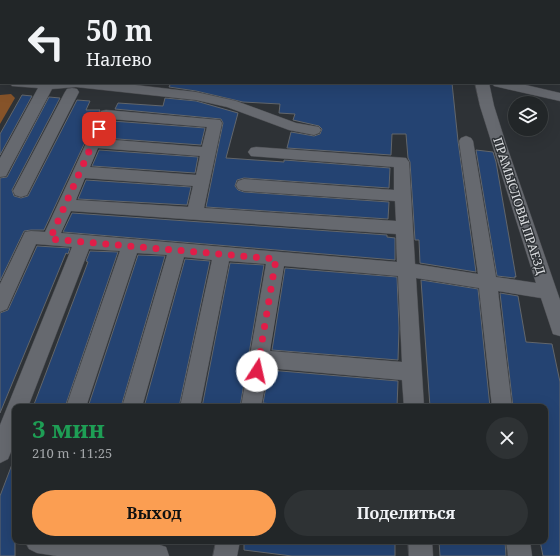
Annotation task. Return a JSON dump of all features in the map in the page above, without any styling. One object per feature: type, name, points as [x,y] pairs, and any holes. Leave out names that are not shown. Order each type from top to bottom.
[{"type":"street","points":[[32,84],[60,84]]},
{"type":"street","points":[[85,84],[196,96],[231,104],[294,127],[314,130]]},
{"type":"street","name":"ПРАМЫСЛОВЫ ПРАЕЗД","points":[[482,84],[487,106],[499,144],[548,292],[558,317]]},
{"type":"street","points":[[503,84],[560,97]]},
{"type":"street","points":[[0,172],[47,85]]},
{"type":"street","points":[[21,191],[72,92]]},
{"type":"street","points":[[50,239],[106,114],[215,123],[195,214]]},
{"type":"street","points":[[466,141],[488,283],[502,404]]},
{"type":"street","points":[[93,143],[208,152]]},
{"type":"street","points":[[256,152],[401,162],[414,404]]},
{"type":"street","points":[[80,172],[202,182]]},
{"type":"street","points":[[244,185],[403,196]]},
{"type":"street","points":[[65,205],[405,228]]},
{"type":"street","points":[[0,304],[31,237],[407,270],[548,292]]},
{"type":"street","points":[[19,404],[83,242]]},
{"type":"street","points":[[77,404],[131,246]]},
{"type":"street","points":[[133,404],[177,250]]},
{"type":"street","points":[[191,404],[222,254]]},
{"type":"street","points":[[252,404],[276,259]]},
{"type":"street","points":[[259,359],[412,372]]},
{"type":"street","points":[[0,452],[12,422]]},
{"type":"street","points":[[79,544],[158,556],[161,544]]},
{"type":"street","points":[[225,556],[227,544]]},
{"type":"street","points":[[420,544],[421,556]]},
{"type":"street","points":[[518,544],[520,556]]},
{"type":"shaded area","points":[[11,94],[15,98],[0,124],[0,95]]},
{"type":"building","points":[[170,84],[452,84],[458,141],[476,272],[420,263],[419,240],[415,240],[410,162],[408,158],[406,134],[392,134],[391,155],[287,148],[291,132],[314,136],[320,134],[322,129],[319,126],[293,120],[295,114],[279,113],[280,104],[243,102],[196,91],[169,87]]},
{"type":"building","points":[[22,95],[32,96],[0,155],[0,134]]},
{"type":"building","points":[[49,97],[60,98],[12,190],[14,196],[21,198],[28,196],[77,100],[90,101],[86,110],[100,110],[44,230],[24,231],[0,281],[0,178],[7,177]]},
{"type":"building","points":[[165,98],[196,101],[238,113],[226,158],[284,162],[284,160],[390,168],[389,188],[244,178],[237,180],[235,186],[238,190],[244,192],[389,202],[388,219],[206,207],[223,123],[221,119],[115,109],[118,103],[163,106]]},
{"type":"building","points":[[112,121],[205,128],[201,145],[104,138]]},
{"type":"building","points":[[99,150],[198,157],[195,173],[92,166]]},
{"type":"building","points":[[476,150],[493,152],[496,162],[515,278],[497,276]]},
{"type":"building","points":[[86,180],[191,187],[187,205],[78,199]]},
{"type":"building","points":[[72,213],[387,235],[387,237],[395,238],[395,260],[63,232]]},
{"type":"building","points":[[37,246],[70,248],[68,254],[66,253],[0,413],[0,313],[8,310]]},
{"type":"building","points":[[90,251],[118,252],[66,404],[34,404],[88,262],[86,261]]},
{"type":"building","points":[[138,255],[165,256],[122,404],[89,404]]},
{"type":"building","points":[[185,259],[210,261],[180,404],[145,404]]},
{"type":"building","points":[[230,263],[264,265],[241,404],[203,404]]},
{"type":"building","points":[[285,268],[397,277],[399,328],[398,360],[272,350]]},
{"type":"building","points":[[421,280],[478,289],[490,404],[430,404]]},
{"type":"building","points":[[500,293],[518,296],[526,342],[552,344],[560,382],[560,556],[543,556],[541,544],[548,544],[548,404],[513,404]]},
{"type":"building","points":[[269,370],[398,381],[397,404],[263,403]]},
{"type":"building","points":[[12,464],[12,544],[15,544],[15,556],[0,556],[0,496]]},
{"type":"building","points":[[244,544],[395,544],[395,556],[292,556],[244,550]]},
{"type":"building","points":[[439,544],[505,544],[506,556],[440,556]]},
{"type":"route","points":[[99,129],[50,239],[276,259],[257,371]]}]
